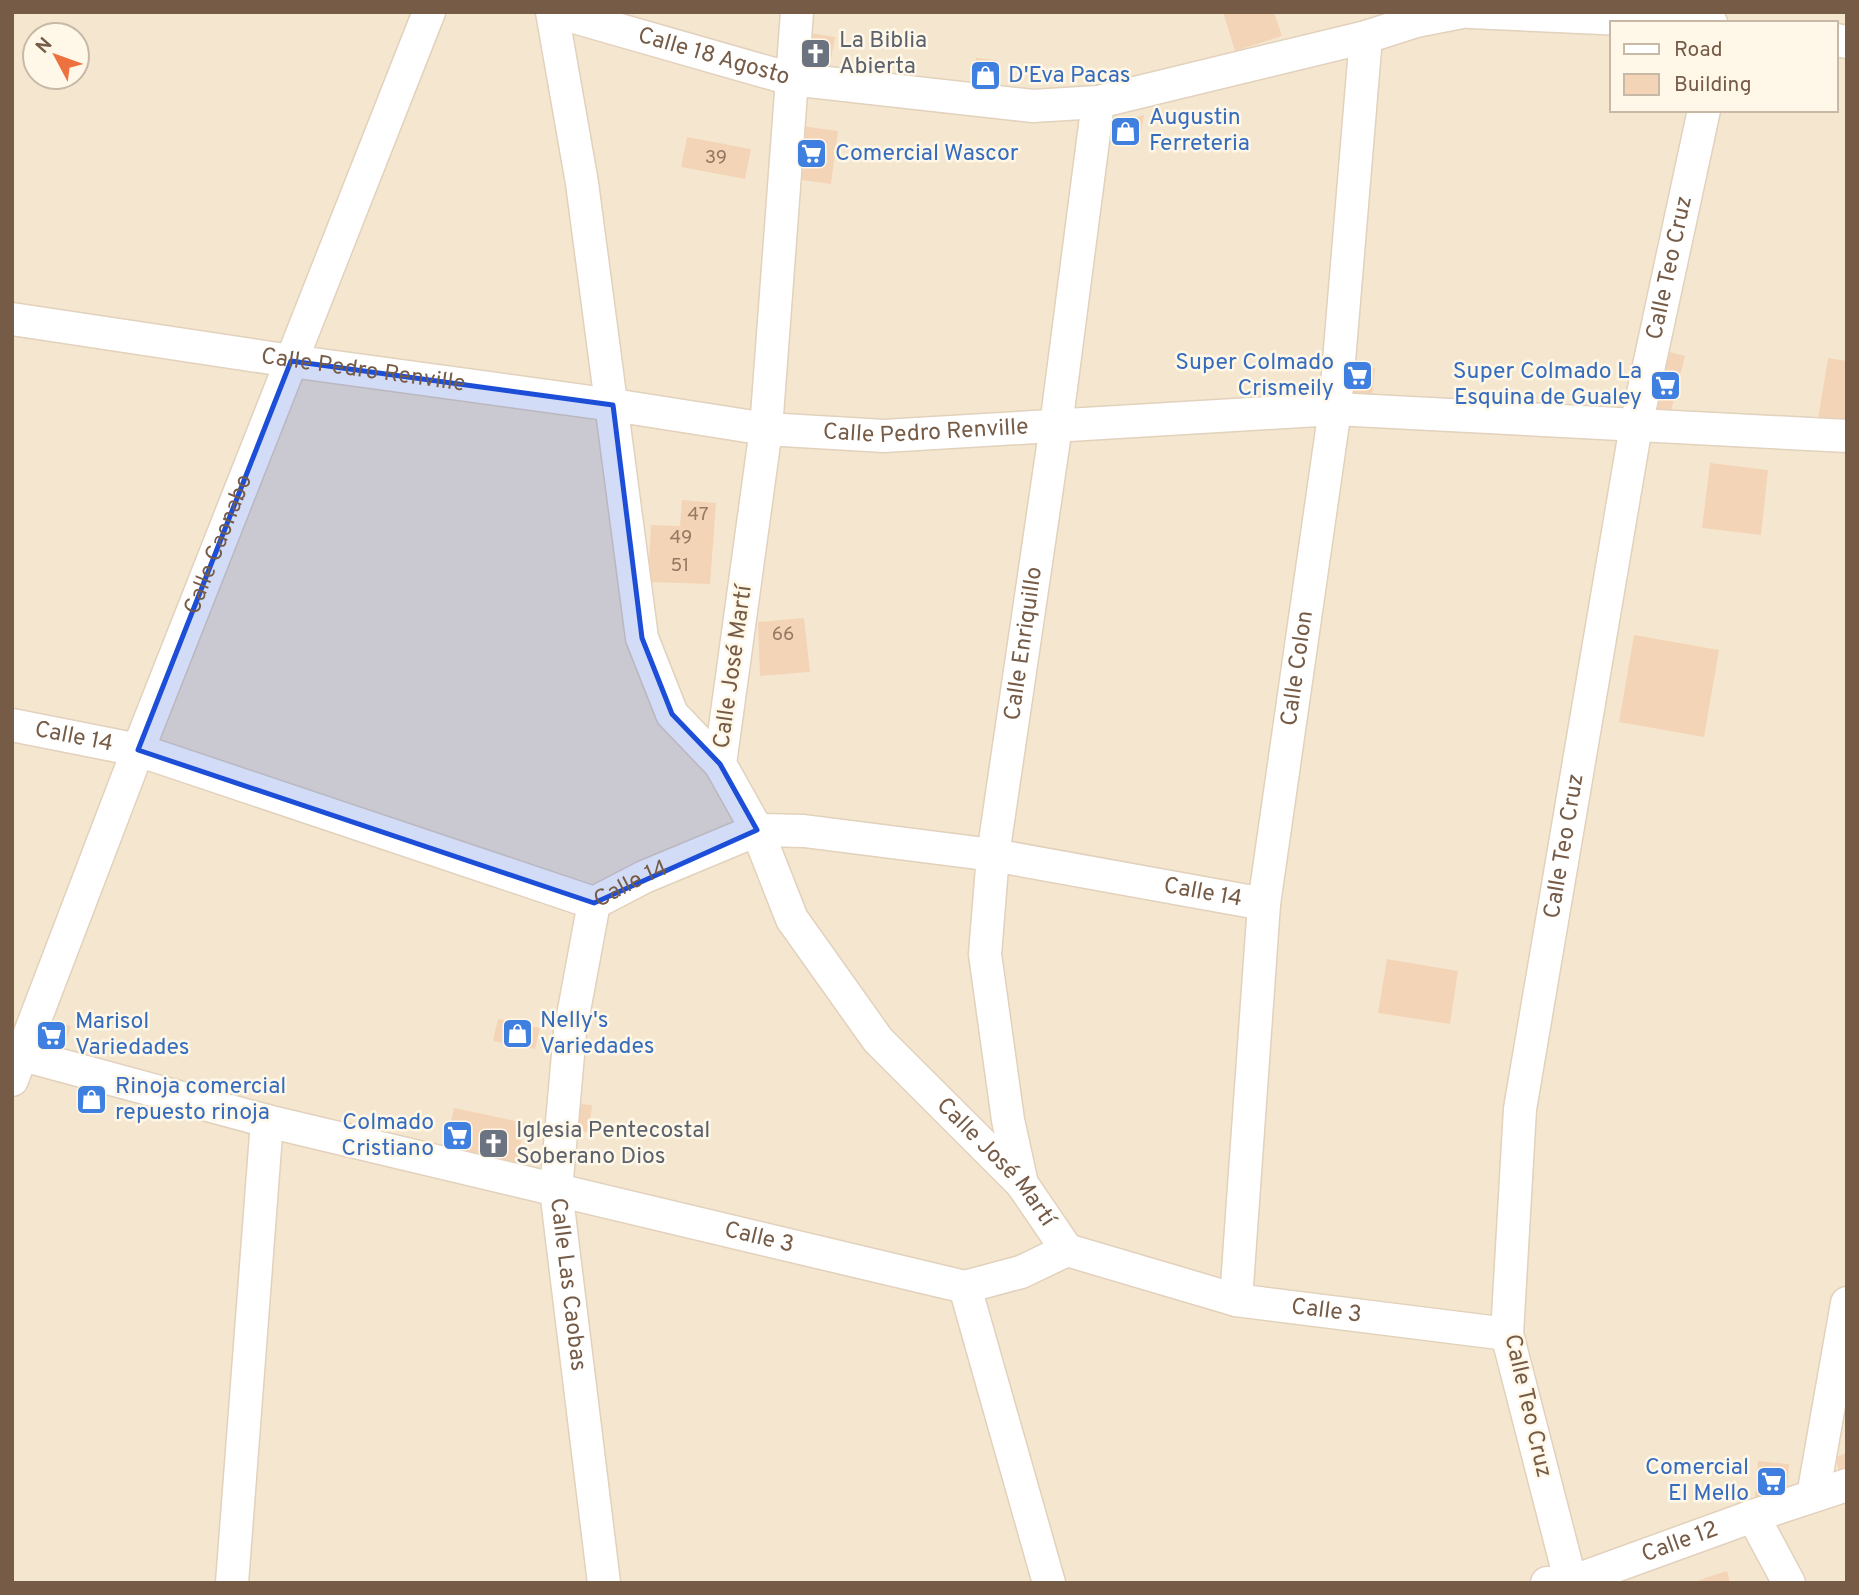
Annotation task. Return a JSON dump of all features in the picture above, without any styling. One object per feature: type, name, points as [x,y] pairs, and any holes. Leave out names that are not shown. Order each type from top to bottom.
[{"type":"street","name":"Calle Caonabo","points":[[16,1062],[429,12]]},
{"type":"street","name":"Calle 18 Agosto","points":[[554,12],[791,79],[1033,106],[1098,102],[1462,12]]},
{"type":"street","points":[[554,12],[583,183],[642,638],[672,714],[720,764]]},
{"type":"street","name":"Calle José Martí","points":[[797,12],[766,429],[720,764],[757,830],[792,919],[878,1040],[1023,1184],[1067,1250]]},
{"type":"street","points":[[1470,12],[1667,21]]},
{"type":"street","name":"Calle Colon","points":[[1236,1300],[1264,904],[1335,410],[1366,37]]},
{"type":"street","name":"Calle Enriquillo","points":[[1023,1184],[1008,1120],[985,954],[993,855],[1056,426],[1098,102]]},
{"type":"street","name":"Calle Teo Cruz","points":[[1571,1582],[1507,1334],[1520,1109],[1636,426],[1704,112]]},
{"type":"street","name":"Calle Pedro Renville","points":[[12,319],[766,429],[884,436],[1335,410],[1847,436]]},
{"type":"street","name":"Calle 14","points":[[12,725],[138,750],[594,903],[644,877],[757,830],[804,831],[993,855],[1264,904]]},
{"type":"street","name":"Calle Las Caobas","points":[[594,903],[570,1032],[555,1190],[604,1583]]},
{"type":"street","name":"Calle 3","points":[[16,1062],[965,1287],[1021,1272],[1067,1250],[1236,1300],[1507,1334]]},
{"type":"street","points":[[232,1583],[267,1121]]},
{"type":"street","points":[[965,1287],[1049,1583]]},
{"type":"street","points":[[1812,1496],[1847,1303]]},
{"type":"street","name":"Calle 12","points":[[1547,1583],[1571,1582],[1847,1485]]},
{"type":"street","points":[[1753,1516],[1789,1583]]},
{"type":"highlighted area","points":[[291,361],[613,405],[642,638],[672,714],[720,764],[757,830],[594,903],[138,750]]},
{"type":"shaded area","points":[[12,12],[1847,12],[1847,1583],[12,1583]]},
{"type":"building","points":[[1223,12],[1274,12],[1282,36],[1235,51]]},
{"type":"building","name":"La Biblia Abierta","points":[[804,32],[835,37],[828,75],[797,70]]},
{"type":"building","name":"D'Eva Pacas","points":[[976,58],[997,60],[994,94],[973,92]]},
{"type":"building","name":"Augustin Ferreteria","points":[[1144,115],[1139,144],[1110,139],[1113,123]]},
{"type":"building","name":"Comercial Wascor","points":[[794,125],[838,131],[831,184],[786,178]]},
{"type":"building","points":[[687,137],[751,149],[745,179],[681,167]]},
{"type":"building","name":"Super Colmado La Esquina de Gualey","points":[[1662,350],[1685,356],[1669,419],[1646,413]]},
{"type":"building","points":[[1828,358],[1847,361],[1847,429],[1817,425]]},
{"type":"building","name":"Super Colmado Crismeily","points":[[1341,365],[1375,368],[1372,397],[1349,394]]},
{"type":"building","points":[[1710,463],[1768,470],[1761,535],[1702,528]]},
{"type":"building","points":[[682,500],[716,503],[710,584],[648,582],[651,525],[680,526]]},
{"type":"building","points":[[804,618],[810,672],[760,676],[758,622]]},
{"type":"building","points":[[1634,635],[1719,650],[1704,737],[1619,722]]},
{"type":"building","points":[[1387,959],[1458,971],[1450,1024],[1378,1013]]},
{"type":"building","name":"Marisol Variedades","points":[[42,1018],[71,1026],[63,1053],[34,1045]]},
{"type":"building","name":"Nelly's Variedades","points":[[498,1019],[540,1028],[535,1049],[493,1041]]},
{"type":"building","points":[[565,1103],[592,1105],[589,1132],[561,1130]]},
{"type":"building","name":"Iglesia Pentecostal Soberano Dios","points":[[454,1108],[525,1123],[514,1175],[442,1160]]},
{"type":"building","points":[[1847,1453],[1847,1472],[1840,1474],[1835,1457]]},
{"type":"building","name":"Comercial El Mello","points":[[1758,1461],[1789,1464],[1786,1500],[1755,1498]]},
{"type":"building","points":[[1727,1571],[1730,1583],[1692,1583],[1711,1576]]},
{"type":"place","name":"La Biblia Abierta","points":[[816,54]]},
{"type":"place","name":"D'Eva Pacas","points":[[985,76]]},
{"type":"place","name":"Augustin Ferreteria","points":[[1126,131]]},
{"type":"place","name":"Comercial Wascor","points":[[812,154]]},
{"type":"place","name":"Super Colmado Crismeily","points":[[1357,376]]},
{"type":"place","name":"Super Colmado La Esquina de Gualey","points":[[1665,385]]},
{"type":"place","name":"Nelly's Variedades","points":[[517,1034]]},
{"type":"place","name":"Marisol Variedades","points":[[52,1035]]},
{"type":"place","name":"Rinoja comercial repuesto rinoja","points":[[92,1100]]},
{"type":"place","name":"Colmado Cristiano","points":[[457,1136]]},
{"type":"place","name":"Iglesia Pentecostal Soberano Dios","points":[[493,1144]]},
{"type":"place","name":"Comercial El Mello","points":[[1772,1481]]}]
